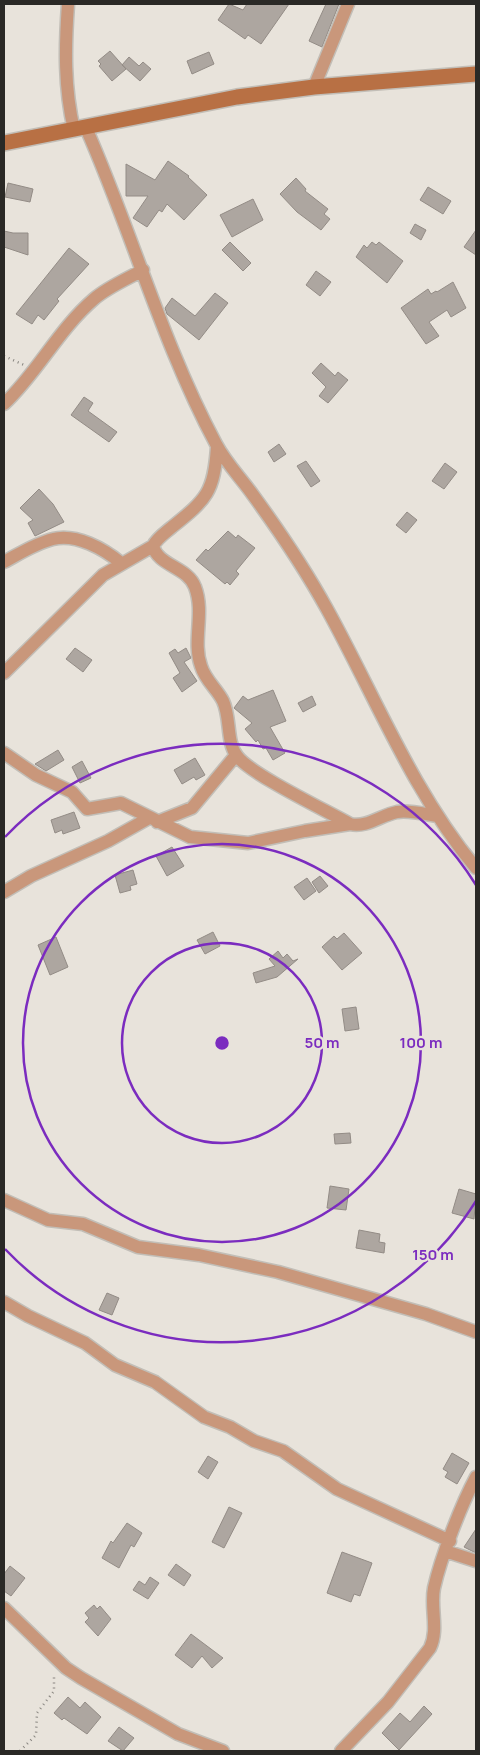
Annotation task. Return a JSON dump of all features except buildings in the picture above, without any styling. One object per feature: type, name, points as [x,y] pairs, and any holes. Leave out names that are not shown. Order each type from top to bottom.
[{"type":"street","points":[[68,4],[64,58],[67,101],[143,270],[175,357],[217,446],[284,538],[305,571],[412,773],[437,816],[476,868]]},
{"type":"street","points":[[314,87],[348,4]]},
{"type":"street","points":[[4,143],[237,97],[314,87],[476,74]]},
{"type":"street","points":[[4,404],[38,366],[64,330],[93,300],[105,290],[143,270]]},
{"type":"street","points":[[4,673],[90,587],[121,563],[153,546],[161,536],[198,506],[207,494],[214,477],[217,446]]},
{"type":"street","points":[[4,562],[44,542],[60,538],[85,542],[121,563]]},
{"type":"street","points":[[153,546],[159,557],[182,570],[195,586],[200,609],[198,641],[200,666],[224,703],[236,756],[256,772],[350,824]]},
{"type":"street","points":[[4,753],[36,775],[72,792],[88,809],[121,803],[190,837],[248,843],[305,831],[350,824],[362,825],[396,813],[407,812],[437,816]]},
{"type":"street","points":[[4,892],[31,876],[153,820],[192,808],[236,756]]},
{"type":"street","points":[[4,1200],[48,1220],[87,1225],[110,1237],[138,1247],[199,1255],[278,1272],[426,1314],[476,1332]]},
{"type":"street","points":[[4,1302],[28,1316],[85,1343],[115,1365],[155,1382],[204,1417],[230,1427],[254,1442],[283,1451],[337,1489],[476,1561]]},
{"type":"street","points":[[341,1751],[388,1702],[430,1648],[434,1640],[434,1590],[448,1546],[476,1477]]},
{"type":"street","points":[[4,1608],[50,1653],[81,1678],[157,1723],[204,1745],[223,1751]]},
{"type":"path","points":[[4,356],[26,365],[38,366]]},
{"type":"path","points":[[20,1751],[36,1736],[37,1711],[54,1688],[50,1653]]}]
